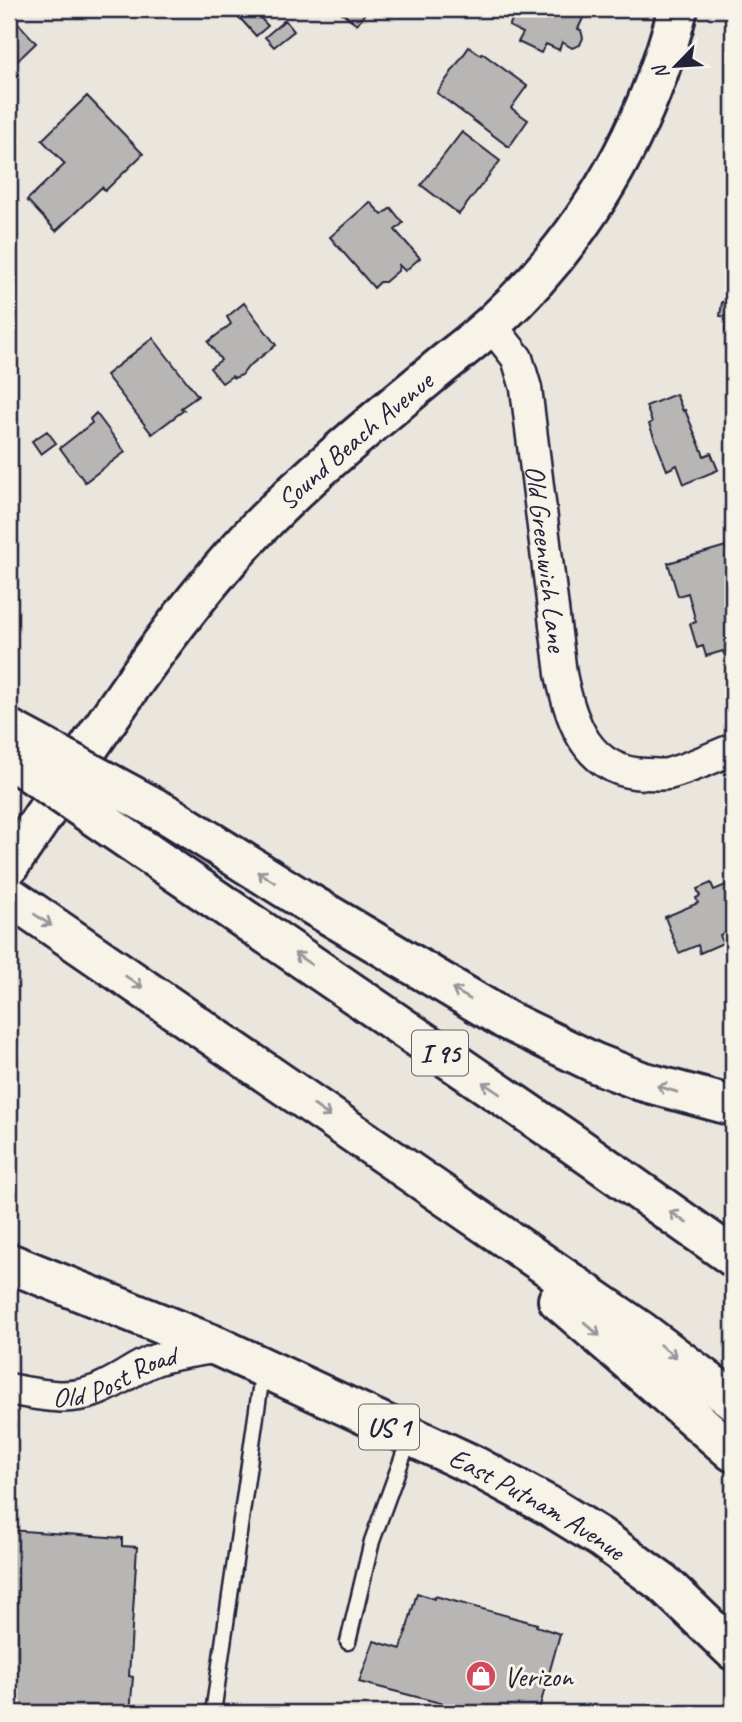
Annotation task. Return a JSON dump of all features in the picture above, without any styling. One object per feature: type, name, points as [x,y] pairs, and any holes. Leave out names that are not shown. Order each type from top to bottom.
[{"type":"main road","name":"Sound Beach Avenue","points":[[9,866],[125,697],[236,552],[277,508],[335,455],[491,325],[523,294],[566,244],[632,139],[654,88],[678,9]]},
{"type":"main road","points":[[9,729],[170,816],[302,900],[549,1043],[641,1081],[733,1106]]},
{"type":"main road","name":"I 95","points":[[9,758],[573,1144],[733,1257]]},
{"type":"main road","points":[[9,896],[641,1331],[733,1400]]},
{"type":"main road","points":[[411,1172],[733,1452]]},
{"type":"main road","name":"East Putnam Avenue","points":[[9,1263],[219,1347],[473,1465],[551,1507],[601,1538],[664,1584],[733,1650]]},
{"type":"street","name":"Old Greenwich Lane","points":[[491,325],[517,358],[526,388],[548,582],[566,699],[577,729],[595,755],[609,766],[629,774],[665,774],[733,749]]},
{"type":"street","name":"Old Post Road","points":[[9,1389],[48,1397],[80,1397],[108,1386],[132,1369],[158,1359],[219,1347]]},
{"type":"lane","points":[[213,1713],[264,1367]]},
{"type":"lane","points":[[348,1642],[372,1541],[410,1437]]},
{"type":"building","points":[[249,9],[268,26],[256,36],[239,17]]},
{"type":"building","points":[[339,9],[368,9],[357,24]]},
{"type":"building","points":[[518,9],[579,9],[577,13],[584,16],[578,29],[581,30],[583,38],[580,45],[572,48],[562,42],[559,50],[546,44],[541,53],[518,42],[523,33],[509,26]]},
{"type":"building","points":[[9,13],[36,43],[10,68],[12,70],[9,73]]},
{"type":"building","points":[[285,20],[294,31],[274,47],[265,37]]},
{"type":"building","points":[[469,47],[481,55],[482,53],[527,86],[511,108],[528,120],[509,147],[437,93]]},
{"type":"building","points":[[87,96],[143,154],[105,191],[102,187],[56,231],[27,200],[65,164],[42,140]]},
{"type":"building","points":[[462,132],[500,161],[459,214],[421,185]]},
{"type":"building","points":[[370,202],[382,215],[391,208],[403,223],[395,230],[420,258],[405,271],[399,265],[398,271],[374,288],[330,237]]},
{"type":"building","points":[[733,283],[733,332],[725,331],[727,317],[720,316],[722,302],[729,303]]},
{"type":"building","points":[[244,303],[276,345],[242,375],[234,378],[232,376],[222,383],[210,368],[221,360],[208,342],[231,324],[227,317]]},
{"type":"building","points":[[153,338],[198,396],[152,434],[106,375]]},
{"type":"building","points":[[676,394],[704,456],[711,453],[718,470],[684,484],[677,465],[667,470],[649,424],[652,422],[646,406]]},
{"type":"building","points":[[96,413],[125,452],[85,482],[60,448],[92,423],[90,419]]},
{"type":"building","points":[[47,431],[56,443],[41,454],[32,441]]},
{"type":"building","points":[[726,546],[733,570],[733,651],[706,656],[703,646],[697,648],[690,624],[696,622],[688,593],[678,596],[668,563]]},
{"type":"building","points":[[733,882],[733,929],[720,935],[723,943],[700,953],[698,945],[679,953],[665,917],[698,903],[696,898],[700,896],[697,889],[711,883],[714,890]]},
{"type":"building","points":[[9,1530],[122,1538],[122,1546],[137,1547],[129,1676],[133,1677],[130,1713],[9,1713]]},
{"type":"building","points":[[417,1593],[537,1624],[536,1626],[560,1634],[538,1713],[479,1713],[359,1682],[374,1641],[401,1649]]},
{"type":"place","name":"Verizon","points":[[481,1676]]}]
